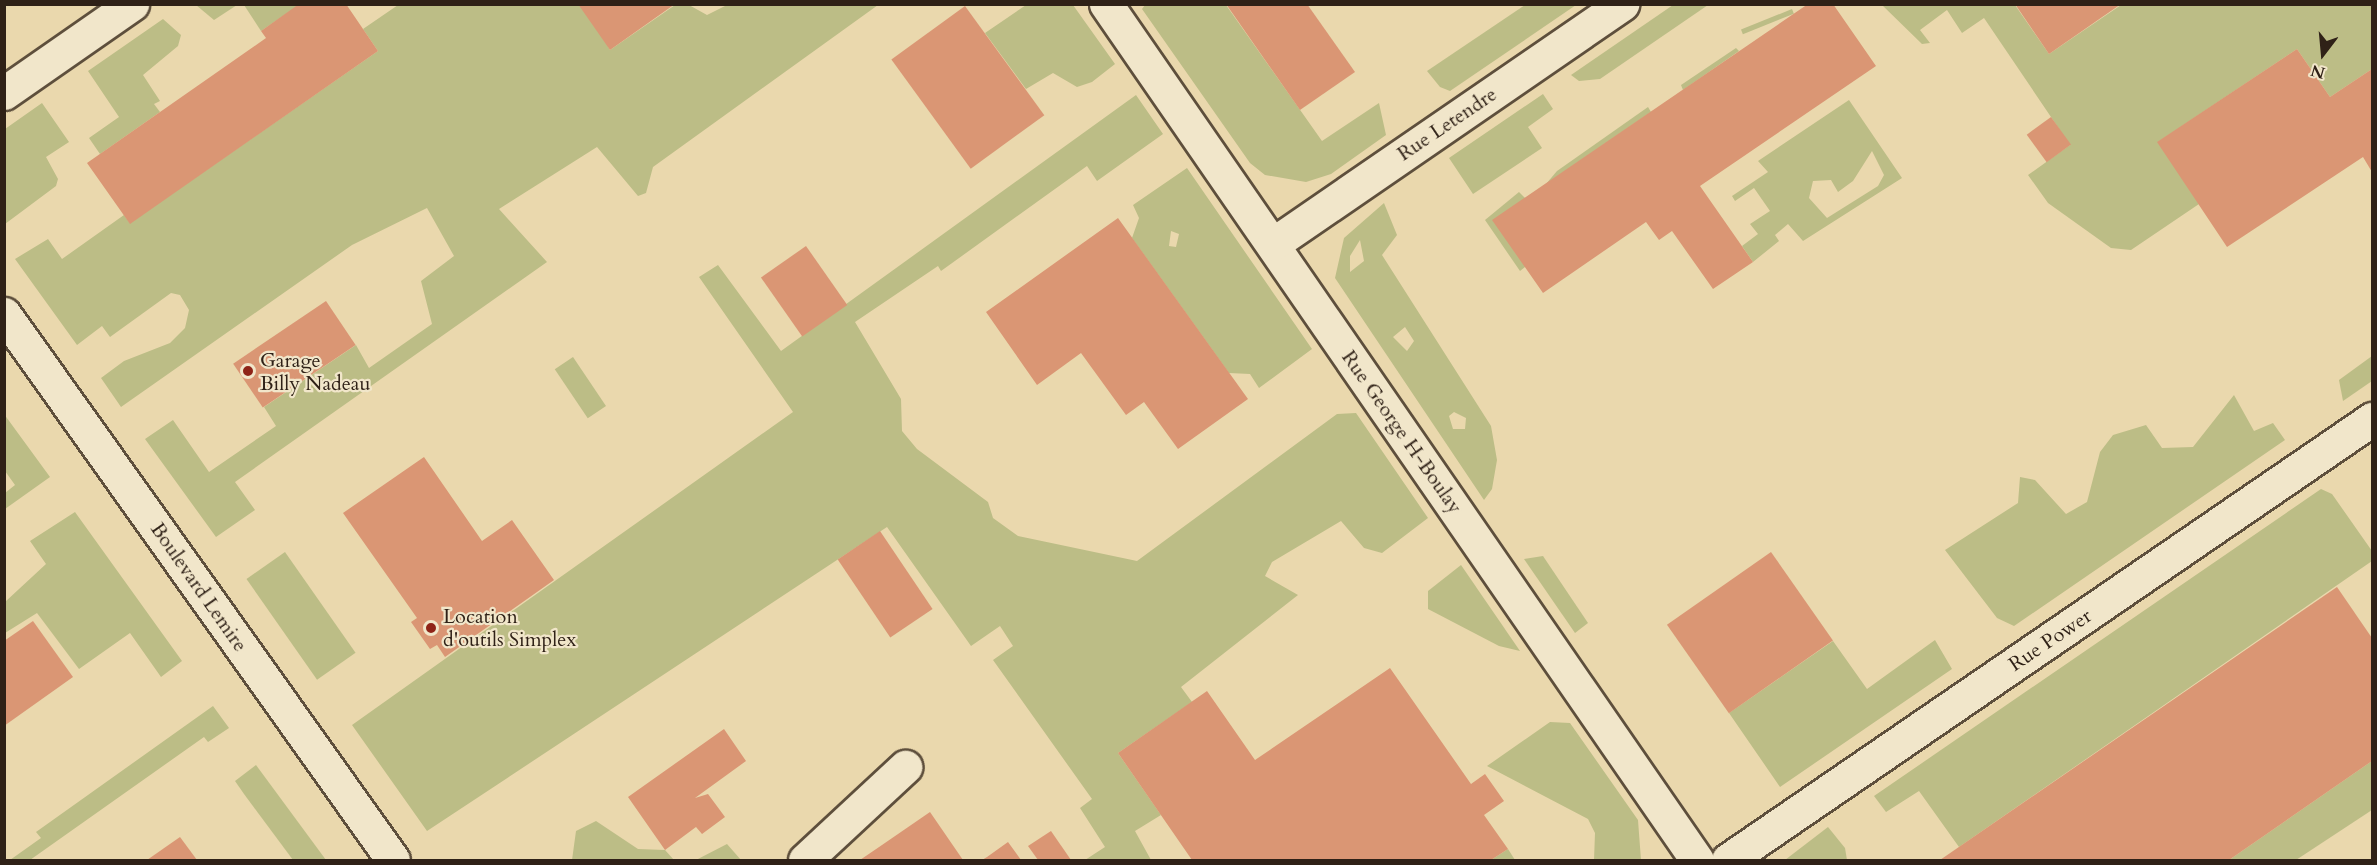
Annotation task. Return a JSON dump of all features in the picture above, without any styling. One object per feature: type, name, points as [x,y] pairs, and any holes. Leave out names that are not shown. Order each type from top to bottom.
[{"type":"street","points":[[4,93],[132,4]]},
{"type":"street","name":"Rue George H-Boulay","points":[[1106,4],[1697,861]]},
{"type":"street","name":"Rue Letendre","points":[[1273,244],[1622,4]]},
{"type":"street","name":"Boulevard Lemire","points":[[4,314],[393,861]]},
{"type":"street","name":"Rue Power","points":[[1728,861],[2373,419]]},
{"type":"street","points":[[805,861],[905,767]]},
{"type":"green space","points":[[196,5],[237,5],[214,20]]},
{"type":"green space","points":[[244,5],[299,5],[261,31]]},
{"type":"green space","points":[[398,5],[587,5],[610,50],[675,5],[689,5],[707,15],[727,5],[878,5],[653,167],[646,193],[638,196],[597,147],[499,209],[547,262],[235,482],[255,510],[216,537],[145,439],[173,420],[209,472],[276,426],[264,407],[356,345],[369,368],[432,324],[421,281],[454,256],[427,208],[352,245],[121,407],[101,378],[124,361],[170,343],[185,328],[189,310],[180,295],[171,293],[110,337],[102,326],[77,345],[15,259],[48,239],[62,259],[124,215],[130,223],[378,51],[363,29]]},
{"type":"green space","points":[[1026,5],[1073,5],[1115,64],[1092,82],[1077,87],[1053,73],[1026,89],[985,33]]},
{"type":"green space","points":[[1145,5],[1226,5],[1322,141],[1379,103],[1386,135],[1331,174],[1306,182],[1265,175],[1250,163],[1142,9]]},
{"type":"green space","points":[[1525,5],[1576,5],[1450,91],[1440,87],[1427,71]]},
{"type":"green space","points":[[1673,5],[1708,5],[1600,79],[1579,81],[1571,75]]},
{"type":"green space","points":[[1882,5],[2015,5],[2049,54],[2121,5],[2372,5],[2372,69],[2330,97],[2297,49],[2158,142],[2199,204],[2131,250],[2111,248],[2048,203],[2028,175],[2070,145],[1984,18],[1962,33],[1947,10],[1920,30],[1930,43],[1922,44]]},
{"type":"green space","points":[[1792,9],[1794,14],[1743,34],[1741,30]]},
{"type":"green space","points":[[163,19],[181,35],[178,46],[143,75],[160,101],[154,104],[160,112],[100,154],[89,138],[119,117],[88,71]]},
{"type":"green space","points":[[1736,48],[1739,51],[1683,90],[1681,85]]},
{"type":"green space","points":[[1543,94],[1553,109],[1528,127],[1542,148],[1473,194],[1449,158]]},
{"type":"green space","points":[[1136,95],[1163,134],[1097,181],[1087,166],[941,271],[938,266],[855,322],[901,399],[902,431],[917,449],[988,502],[993,518],[1018,536],[1137,561],[1337,414],[1356,413],[1428,518],[1382,553],[1364,548],[1341,521],[1272,562],[1265,576],[1298,595],[1181,687],[1192,702],[1118,753],[1161,815],[1135,831],[1151,860],[1085,860],[1105,847],[1080,808],[1092,799],[993,660],[1013,646],[1000,626],[971,646],[887,527],[427,831],[352,725],[793,412],[699,277],[718,265],[781,351]]},
{"type":"green space","points":[[1849,100],[1902,178],[1803,241],[1788,224],[1775,235],[1779,241],[1753,262],[1742,246],[1758,234],[1750,224],[1770,211],[1754,188],[1735,201],[1732,196],[1768,172],[1758,161]],"holes":[[[1872,151],[1884,175],[1878,186],[1827,218],[1809,198],[1813,181],[1831,180],[1838,192],[1853,181]]]},
{"type":"green space","points":[[42,103],[69,142],[46,157],[58,179],[56,186],[5,224],[5,129]]},
{"type":"green space","points":[[1648,107],[1651,112],[1546,184],[1557,171]]},
{"type":"green space","points":[[1187,168],[1312,349],[1259,388],[1250,374],[1229,373],[1132,238],[1139,218],[1133,205]],"holes":[[[1171,231],[1179,234],[1176,247],[1169,246]]]},
{"type":"green space","points":[[1519,192],[1525,198],[1525,267],[1520,271],[1485,220]]},
{"type":"green space","points":[[1384,203],[1397,235],[1382,255],[1491,426],[1497,460],[1492,489],[1484,500],[1335,278],[1344,238]],"holes":[[[1360,240],[1364,261],[1350,272],[1350,256]],[[1405,327],[1414,341],[1407,351],[1393,337]],[[1454,412],[1466,418],[1465,429],[1453,429],[1449,416]]]},
{"type":"green space","points":[[2372,356],[2372,381],[2343,401],[2339,380]]},
{"type":"green space","points":[[573,357],[606,406],[588,418],[555,369]]},
{"type":"green space","points":[[2234,395],[2254,431],[2273,423],[2285,440],[2014,626],[1997,618],[1945,550],[2018,503],[2020,477],[2035,480],[2066,514],[2087,502],[2100,452],[2113,435],[2146,425],[2162,448],[2193,447]]},
{"type":"green space","points":[[4,414],[50,477],[5,509],[5,493],[15,485],[5,471]]},
{"type":"green space","points":[[2321,489],[2332,494],[2372,551],[2372,561],[1959,847],[1919,791],[1886,812],[1874,796]]},
{"type":"green space","points":[[75,512],[182,661],[161,677],[130,633],[79,669],[37,613],[5,633],[5,602],[46,564],[30,541]]},
{"type":"green space","points":[[285,552],[356,653],[317,680],[246,579]]},
{"type":"green space","points":[[1543,556],[1588,623],[1575,633],[1524,559]]},
{"type":"green space","points":[[1461,565],[1520,651],[1499,646],[1428,609],[1428,591]]},
{"type":"green space","points":[[1935,640],[1952,669],[1780,787],[1729,713],[1833,641],[1867,689]]},
{"type":"green space","points":[[213,706],[229,728],[208,742],[204,737],[30,860],[10,860],[41,838],[36,832]]},
{"type":"green space","points":[[1550,722],[1570,723],[1638,820],[1641,860],[1594,860],[1595,833],[1588,819],[1487,766]]},
{"type":"green space","points":[[2372,761],[2372,810],[2296,860],[2229,860]]},
{"type":"green space","points":[[256,765],[326,860],[293,860],[244,794],[235,781]]},
{"type":"green space","points":[[596,821],[638,849],[665,850],[674,860],[572,860],[576,831]]},
{"type":"green space","points":[[1828,827],[1845,848],[1847,860],[1785,860]]},
{"type":"green space","points":[[727,844],[741,860],[696,860]]},
{"type":"green space","points":[[1508,849],[1515,860],[1491,860]]},
{"type":"building","points":[[299,4],[346,4],[378,51],[130,224],[87,163],[266,38],[261,31]]},
{"type":"building","points":[[578,4],[675,4],[610,50]]},
{"type":"building","points":[[1226,4],[1307,4],[1355,72],[1300,110]]},
{"type":"building","points":[[1808,4],[1833,4],[1876,66],[1700,186],[1753,262],[1713,289],[1672,231],[1659,240],[1646,222],[1543,293],[1492,220]]},
{"type":"building","points":[[2015,4],[2121,4],[2049,54]]},
{"type":"building","points":[[965,6],[1044,115],[971,169],[891,59]]},
{"type":"building","points":[[2297,49],[2330,97],[2372,69],[2372,172],[2363,157],[2227,247],[2157,142]]},
{"type":"building","points":[[2051,117],[2071,145],[2047,162],[2027,135]]},
{"type":"building","points":[[1118,218],[1248,399],[1178,449],[1144,402],[1126,415],[1081,353],[1037,385],[986,312]]},
{"type":"building","points":[[806,246],[847,305],[802,337],[761,278]]},
{"type":"building","points":[[326,301],[356,345],[263,408],[233,364]]},
{"type":"building","points":[[424,457],[482,541],[512,520],[554,580],[445,657],[437,645],[430,649],[411,622],[417,618],[343,513]]},
{"type":"building","points":[[880,531],[933,609],[890,637],[838,560]]},
{"type":"building","points":[[1771,552],[1833,640],[1729,713],[1667,625]]},
{"type":"building","points":[[2337,587],[2372,638],[2372,761],[2229,860],[1940,860]]},
{"type":"building","points":[[33,621],[73,677],[4,726],[4,641]]},
{"type":"building","points":[[1390,668],[1471,784],[1485,774],[1504,801],[1484,815],[1508,849],[1491,860],[1192,860],[1118,753],[1207,691],[1255,760]]},
{"type":"building","points":[[724,729],[746,761],[695,798],[708,794],[725,817],[702,834],[696,827],[665,850],[628,797]]},
{"type":"building","points":[[930,812],[963,860],[860,860],[882,845]]},
{"type":"building","points":[[1051,831],[1071,860],[1038,860],[1028,846]]},
{"type":"building","points":[[180,837],[197,860],[147,860]]},
{"type":"building","points":[[1008,842],[1021,860],[982,860],[987,857]]},
{"type":"place","name":"Garage Billy Nadeau","points":[[248,371]]},
{"type":"place","name":"Location d'outils Simplex","points":[[431,628]]}]
